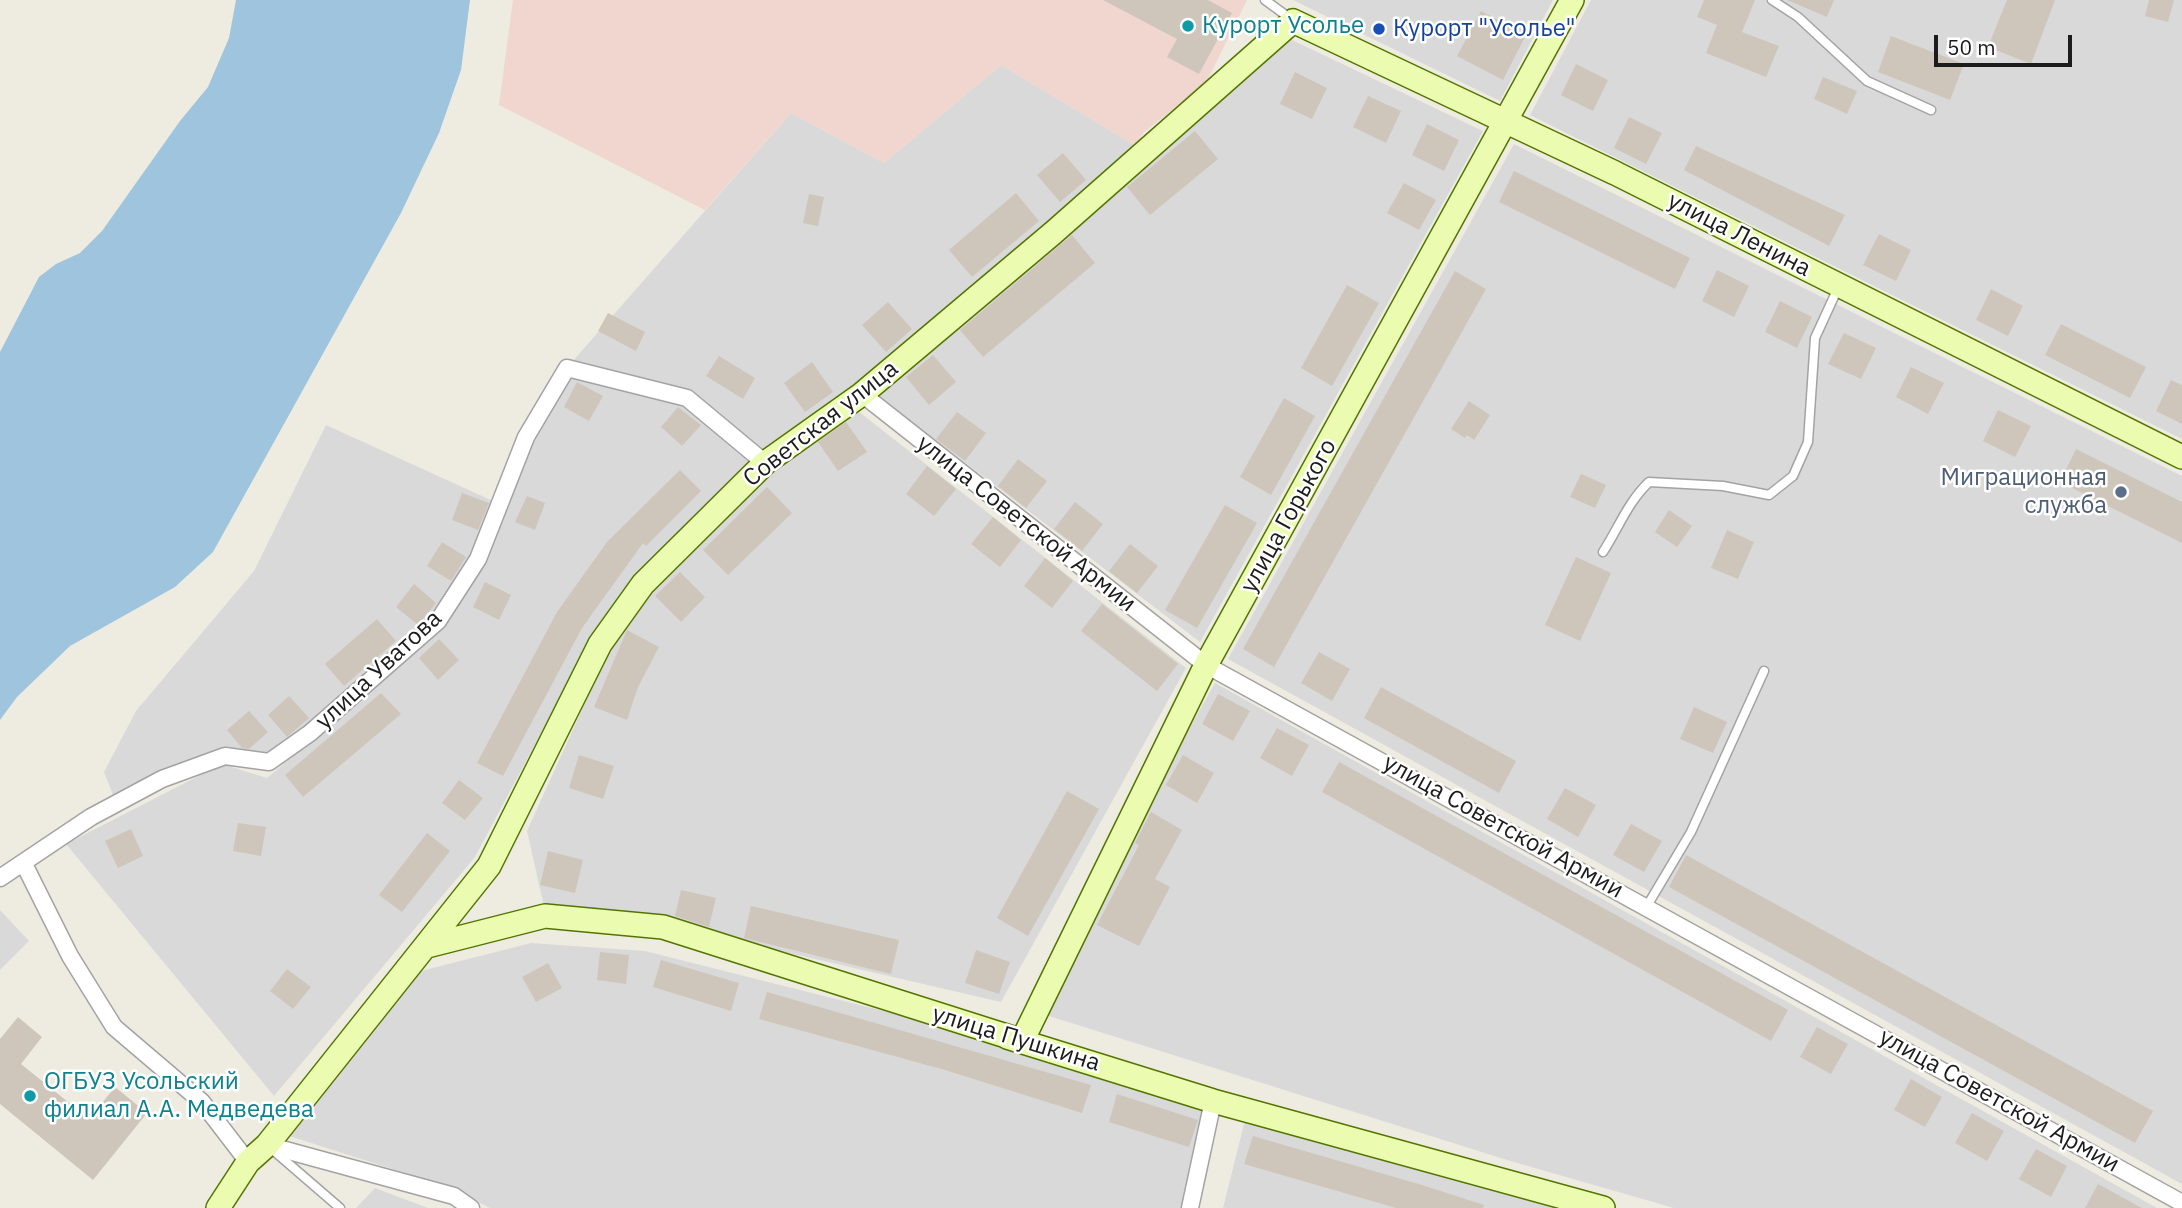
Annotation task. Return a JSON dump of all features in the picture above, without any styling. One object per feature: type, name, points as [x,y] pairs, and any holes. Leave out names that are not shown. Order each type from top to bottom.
[{"type":"street","name":"улица Горького","points":[[1021,1041],[1206,665],[1507,123],[1572,0]]},
{"type":"street","name":"улица Ленина","points":[[1293,21],[1839,285],[2182,457]]},
{"type":"street","name":"Советская улица","points":[[218,1208],[248,1162],[267,1145],[489,866],[600,644],[643,584],[765,463],[862,394],[1053,233],[1293,21]]},
{"type":"street","name":"улица Уватова","points":[[24,864],[91,817],[162,779],[225,756],[269,762],[310,733],[438,621],[478,559],[526,437],[567,368],[687,398],[765,463]]},
{"type":"street","name":"улица Советской Армии","points":[[862,394],[1206,665],[2182,1203]]},
{"type":"street","points":[[0,878],[24,864],[70,956],[114,1027],[202,1102],[248,1162]]},
{"type":"street","name":"улица Пушкина","points":[[427,946],[545,916],[663,927],[1213,1101],[1603,1208]]},
{"type":"street","points":[[1189,1208],[1213,1101]]},
{"type":"street","points":[[267,1145],[454,1196],[471,1208]]},
{"type":"lane","points":[[1265,0],[1293,21]]},
{"type":"lane","points":[[1772,0],[1798,17],[1867,81],[1931,110]]},
{"type":"lane","points":[[1603,552],[1623,520],[1631,499],[1648,482],[1723,486],[1769,495],[1793,476],[1808,442],[1815,338],[1839,285]]},
{"type":"lane","points":[[1647,906],[1691,832],[1764,671]]},
{"type":"lane","points":[[267,1145],[340,1208]]},
{"type":"shaded area","name":"Курорт Усолье","points":[[513,0],[1247,0],[1206,83],[1143,133],[1136,146],[1001,65],[884,163],[791,113],[705,210],[499,105]]},
{"type":"shaded area","points":[[1293,0],[1553,0],[1500,101]]},
{"type":"shaded area","points":[[1591,0],[2182,0],[2182,439],[1530,115]]},
{"type":"shaded area","points":[[1290,39],[1483,131],[1200,642],[878,396]]},
{"type":"shaded area","points":[[1001,65],[1136,146],[854,387],[760,453],[689,394],[571,363],[791,113],[884,163]]},
{"type":"shaded area","points":[[1514,144],[2182,476],[2182,1184],[1228,659]]},
{"type":"shaded area","points":[[569,373],[683,401],[751,460],[634,576],[592,637],[475,857],[274,1096],[66,844],[222,764],[267,778],[444,628],[486,563],[530,440]]},
{"type":"shaded area","points":[[858,411],[1186,668],[1001,1002],[655,922],[545,911],[527,831],[609,650],[651,591],[778,465]]},
{"type":"shaded area","points":[[326,425],[493,501],[471,558],[431,618],[270,756],[225,749],[113,795],[104,772],[136,711],[254,571]]},
{"type":"shaded area","points":[[1215,683],[2157,1208],[1674,1208],[1507,1160],[1030,1010]]},
{"type":"shaded area","points":[[0,910],[29,941],[0,970]]},
{"type":"shaded area","points":[[531,943],[645,951],[995,1039],[1208,1105],[1181,1208],[490,1208],[452,1188],[286,1135],[421,971]]},
{"type":"shaded area","points":[[1247,1112],[1565,1208],[1223,1208]]},
{"type":"shaded area","points":[[375,1188],[428,1208],[356,1208]]},
{"type":"water","points":[[236,0],[470,0],[461,70],[439,133],[401,213],[213,552],[175,587],[70,646],[17,697],[0,720],[0,352],[39,277],[56,264],[80,253],[102,231],[180,121],[208,87],[229,38]]},
{"type":"building","name":"Курорт Усолье","points":[[1103,0],[1208,0],[1232,13],[1199,74],[1167,57],[1177,39]]},
{"type":"building","points":[[1704,0],[1755,0],[1742,32],[1779,46],[1766,77],[1706,53],[1717,25],[1697,17]]},
{"type":"building","points":[[1787,0],[1834,0],[1827,17]]},
{"type":"building","points":[[2007,0],[2055,0],[2031,64],[1988,47]]},
{"type":"building","points":[[2149,0],[2174,0],[2168,22],[2145,16]]},
{"type":"building","points":[[1481,11],[1526,35],[1503,80],[1457,56]]},
{"type":"building","points":[[1891,36],[1964,64],[1950,100],[1878,72]]},
{"type":"building","points":[[1576,64],[1608,80],[1593,111],[1561,95]]},
{"type":"building","points":[[1295,72],[1327,88],[1312,119],[1280,104]]},
{"type":"building","points":[[1823,77],[1857,91],[1847,114],[1814,99]]},
{"type":"building","points":[[1368,96],[1401,111],[1386,143],[1353,127]]},
{"type":"building","points":[[1629,117],[1662,133],[1646,164],[1614,148]]},
{"type":"building","points":[[1427,124],[1459,140],[1444,171],[1412,155]]},
{"type":"building","points":[[1195,131],[1218,159],[1150,215],[1127,187]]},
{"type":"building","points":[[1696,146],[1845,215],[1829,246],[1684,170]]},
{"type":"building","points":[[1063,153],[1086,180],[1060,202],[1037,175]]},
{"type":"building","points":[[1514,171],[1690,258],[1675,289],[1499,202]]},
{"type":"building","points":[[1404,183],[1436,200],[1419,230],[1387,213]]},
{"type":"building","points":[[1016,193],[1039,221],[972,277],[949,250]]},
{"type":"building","points":[[809,194],[824,197],[818,226],[803,223]]},
{"type":"building","points":[[1879,234],[1911,250],[1896,281],[1863,265]]},
{"type":"building","points":[[1072,235],[1095,263],[983,357],[960,330]]},
{"type":"building","points":[[1717,270],[1749,286],[1734,317],[1702,301]]},
{"type":"building","points":[[1455,271],[1486,289],[1274,667],[1243,649]]},
{"type":"building","points":[[1347,285],[1379,303],[1332,386],[1301,368]]},
{"type":"building","points":[[1991,289],[2023,306],[2008,336],[1976,320]]},
{"type":"building","points":[[1780,301],[1812,317],[1797,348],[1765,332]]},
{"type":"building","points":[[888,302],[912,329],[886,352],[862,325]]},
{"type":"building","points":[[608,313],[645,332],[636,351],[598,331]]},
{"type":"building","points":[[2061,324],[2146,367],[2130,398],[2045,355]]},
{"type":"building","points":[[1844,333],[1876,348],[1861,379],[1828,364]]},
{"type":"building","points":[[933,355],[956,382],[929,405],[906,377]]},
{"type":"building","points":[[719,356],[755,378],[743,399],[706,376]]},
{"type":"building","points":[[812,362],[833,392],[805,412],[784,383]]},
{"type":"building","points":[[1911,367],[1944,383],[1928,414],[1896,397]]},
{"type":"building","points":[[2171,380],[2182,385],[2182,424],[2156,411]]},
{"type":"building","points":[[577,382],[603,396],[589,421],[564,407]]},
{"type":"building","points":[[1284,398],[1315,416],[1271,495],[1240,477]]},
{"type":"building","points":[[1469,401],[1490,415],[1474,440],[1451,429]]},
{"type":"building","points":[[678,407],[701,425],[682,446],[661,427]]},
{"type":"building","points":[[1998,410],[2031,426],[2015,457],[1983,441]]},
{"type":"building","points":[[957,412],[986,433],[965,461],[936,439]]},
{"type":"building","points":[[846,422],[867,452],[838,471],[818,442]]},
{"type":"building","name":"Миграционная служба","points":[[2076,449],[2182,502],[2182,543],[2060,482]]},
{"type":"building","points":[[1018,459],[1047,481],[1026,508],[998,486]]},
{"type":"building","points":[[927,466],[956,489],[934,516],[906,494]]},
{"type":"building","points":[[680,470],[701,491],[646,546],[643,543],[582,628],[503,776],[477,763],[557,612],[607,542]]},
{"type":"building","points":[[1581,474],[1606,485],[1595,508],[1570,497]]},
{"type":"building","points":[[767,487],[792,513],[728,575],[703,550]]},
{"type":"building","points":[[462,493],[489,503],[478,530],[452,520]]},
{"type":"building","points":[[527,496],[545,503],[535,530],[515,522]]},
{"type":"building","points":[[1075,502],[1103,524],[1082,551],[1054,529]]},
{"type":"building","points":[[1225,505],[1257,523],[1197,628],[1165,610]]},
{"type":"building","points":[[1669,510],[1692,526],[1677,547],[1655,532]]},
{"type":"building","points":[[993,517],[1021,540],[1000,567],[971,544]]},
{"type":"building","points":[[1727,530],[1754,542],[1738,579],[1711,568]]},
{"type":"building","points":[[442,542],[466,557],[451,581],[427,566]]},
{"type":"building","points":[[1130,544],[1158,566],[1137,593],[1109,571]]},
{"type":"building","points":[[1576,557],[1611,573],[1580,641],[1545,625]]},
{"type":"building","points":[[1045,558],[1073,581],[1052,608],[1024,586]]},
{"type":"building","points":[[680,572],[705,597],[681,622],[655,596]]},
{"type":"building","points":[[485,582],[511,595],[499,620],[473,607]]},
{"type":"building","points":[[414,584],[436,603],[418,625],[396,607]]},
{"type":"building","points":[[1102,604],[1178,664],[1157,691],[1081,631]]},
{"type":"building","points":[[377,619],[396,641],[344,686],[325,664]]},
{"type":"building","points":[[627,630],[659,647],[638,687],[627,720],[594,707]]},
{"type":"building","points":[[439,639],[459,660],[438,680],[419,658]]},
{"type":"building","points":[[1319,652],[1350,669],[1332,701],[1301,683]]},
{"type":"building","points":[[1381,687],[1516,761],[1499,793],[1364,718]]},
{"type":"building","points":[[381,693],[401,714],[303,797],[285,775]]},
{"type":"building","points":[[1218,694],[1250,711],[1233,741],[1202,724]]},
{"type":"building","points":[[289,696],[309,718],[287,737],[268,715]]},
{"type":"building","points":[[1694,707],[1727,722],[1713,753],[1680,739]]},
{"type":"building","points":[[249,711],[268,732],[249,749],[242,748],[227,730]]},
{"type":"building","points":[[1277,728],[1309,745],[1292,776],[1260,758]]},
{"type":"building","points":[[579,755],[614,766],[603,799],[569,788]]},
{"type":"building","points":[[1183,755],[1214,773],[1197,803],[1166,785]]},
{"type":"building","points":[[1339,762],[1788,1010],[1771,1041],[1322,792]]},
{"type":"building","points":[[459,780],[483,798],[465,820],[442,803]]},
{"type":"building","points":[[1565,788],[1596,805],[1578,837],[1547,819]]},
{"type":"building","points":[[1067,791],[1099,809],[1028,936],[997,918]]},
{"type":"building","points":[[1151,812],[1182,830],[1155,879],[1170,887],[1139,946],[1097,925],[1139,845],[1135,843]]},
{"type":"building","points":[[238,823],[266,827],[261,856],[233,851]]},
{"type":"building","points":[[1631,824],[1662,841],[1644,872],[1613,855]]},
{"type":"building","points":[[131,829],[143,856],[118,868],[105,841]]},
{"type":"building","points":[[427,833],[450,851],[402,912],[379,895]]},
{"type":"building","points":[[548,851],[583,860],[575,893],[540,885]]},
{"type":"building","points":[[1686,855],[2153,1111],[2135,1143],[1669,887]]},
{"type":"building","points":[[681,890],[716,898],[709,927],[675,916]]},
{"type":"building","points":[[751,906],[899,940],[891,974],[744,938]]},
{"type":"building","points":[[976,950],[1010,962],[999,994],[965,983]]},
{"type":"building","points":[[600,952],[629,955],[626,984],[597,980]]},
{"type":"building","points":[[661,960],[739,983],[731,1011],[653,987]]},
{"type":"building","points":[[548,963],[562,988],[536,1002],[522,977]]},
{"type":"building","points":[[287,969],[311,987],[293,1009],[270,991]]},
{"type":"building","points":[[767,992],[1091,1085],[1082,1113],[945,1070],[759,1019]]},
{"type":"building","name":"ОГБУЗ Усольский филиал А.А. Медведева","points":[[18,1017],[42,1037],[21,1064],[89,1119],[115,1087],[147,1113],[93,1180],[0,1104],[0,1039]]},
{"type":"building","points":[[1817,1027],[1848,1044],[1831,1074],[1800,1057]]},
{"type":"building","points":[[1911,1079],[1942,1097],[1925,1127],[1894,1110]]},
{"type":"building","points":[[1117,1094],[1198,1120],[1189,1147],[1109,1122]]},
{"type":"building","points":[[1972,1113],[2004,1131],[1987,1161],[1955,1143]]},
{"type":"building","points":[[1253,1136],[1484,1205],[1483,1208],[1396,1208],[1244,1164]]},
{"type":"building","points":[[2036,1149],[2067,1166],[2051,1197],[2019,1179]]},
{"type":"building","points":[[2098,1184],[2142,1208],[2085,1208]]},
{"type":"place","name":"Курорт Усолье","points":[[1188,26]]},
{"type":"place","name":"Курорт \"Усолье\"","points":[[1379,29]]},
{"type":"place","name":"Миграционная служба","points":[[2121,492]]},
{"type":"place","name":"ОГБУЗ Усольский филиал А.А. Медведева","points":[[30,1096]]}]
